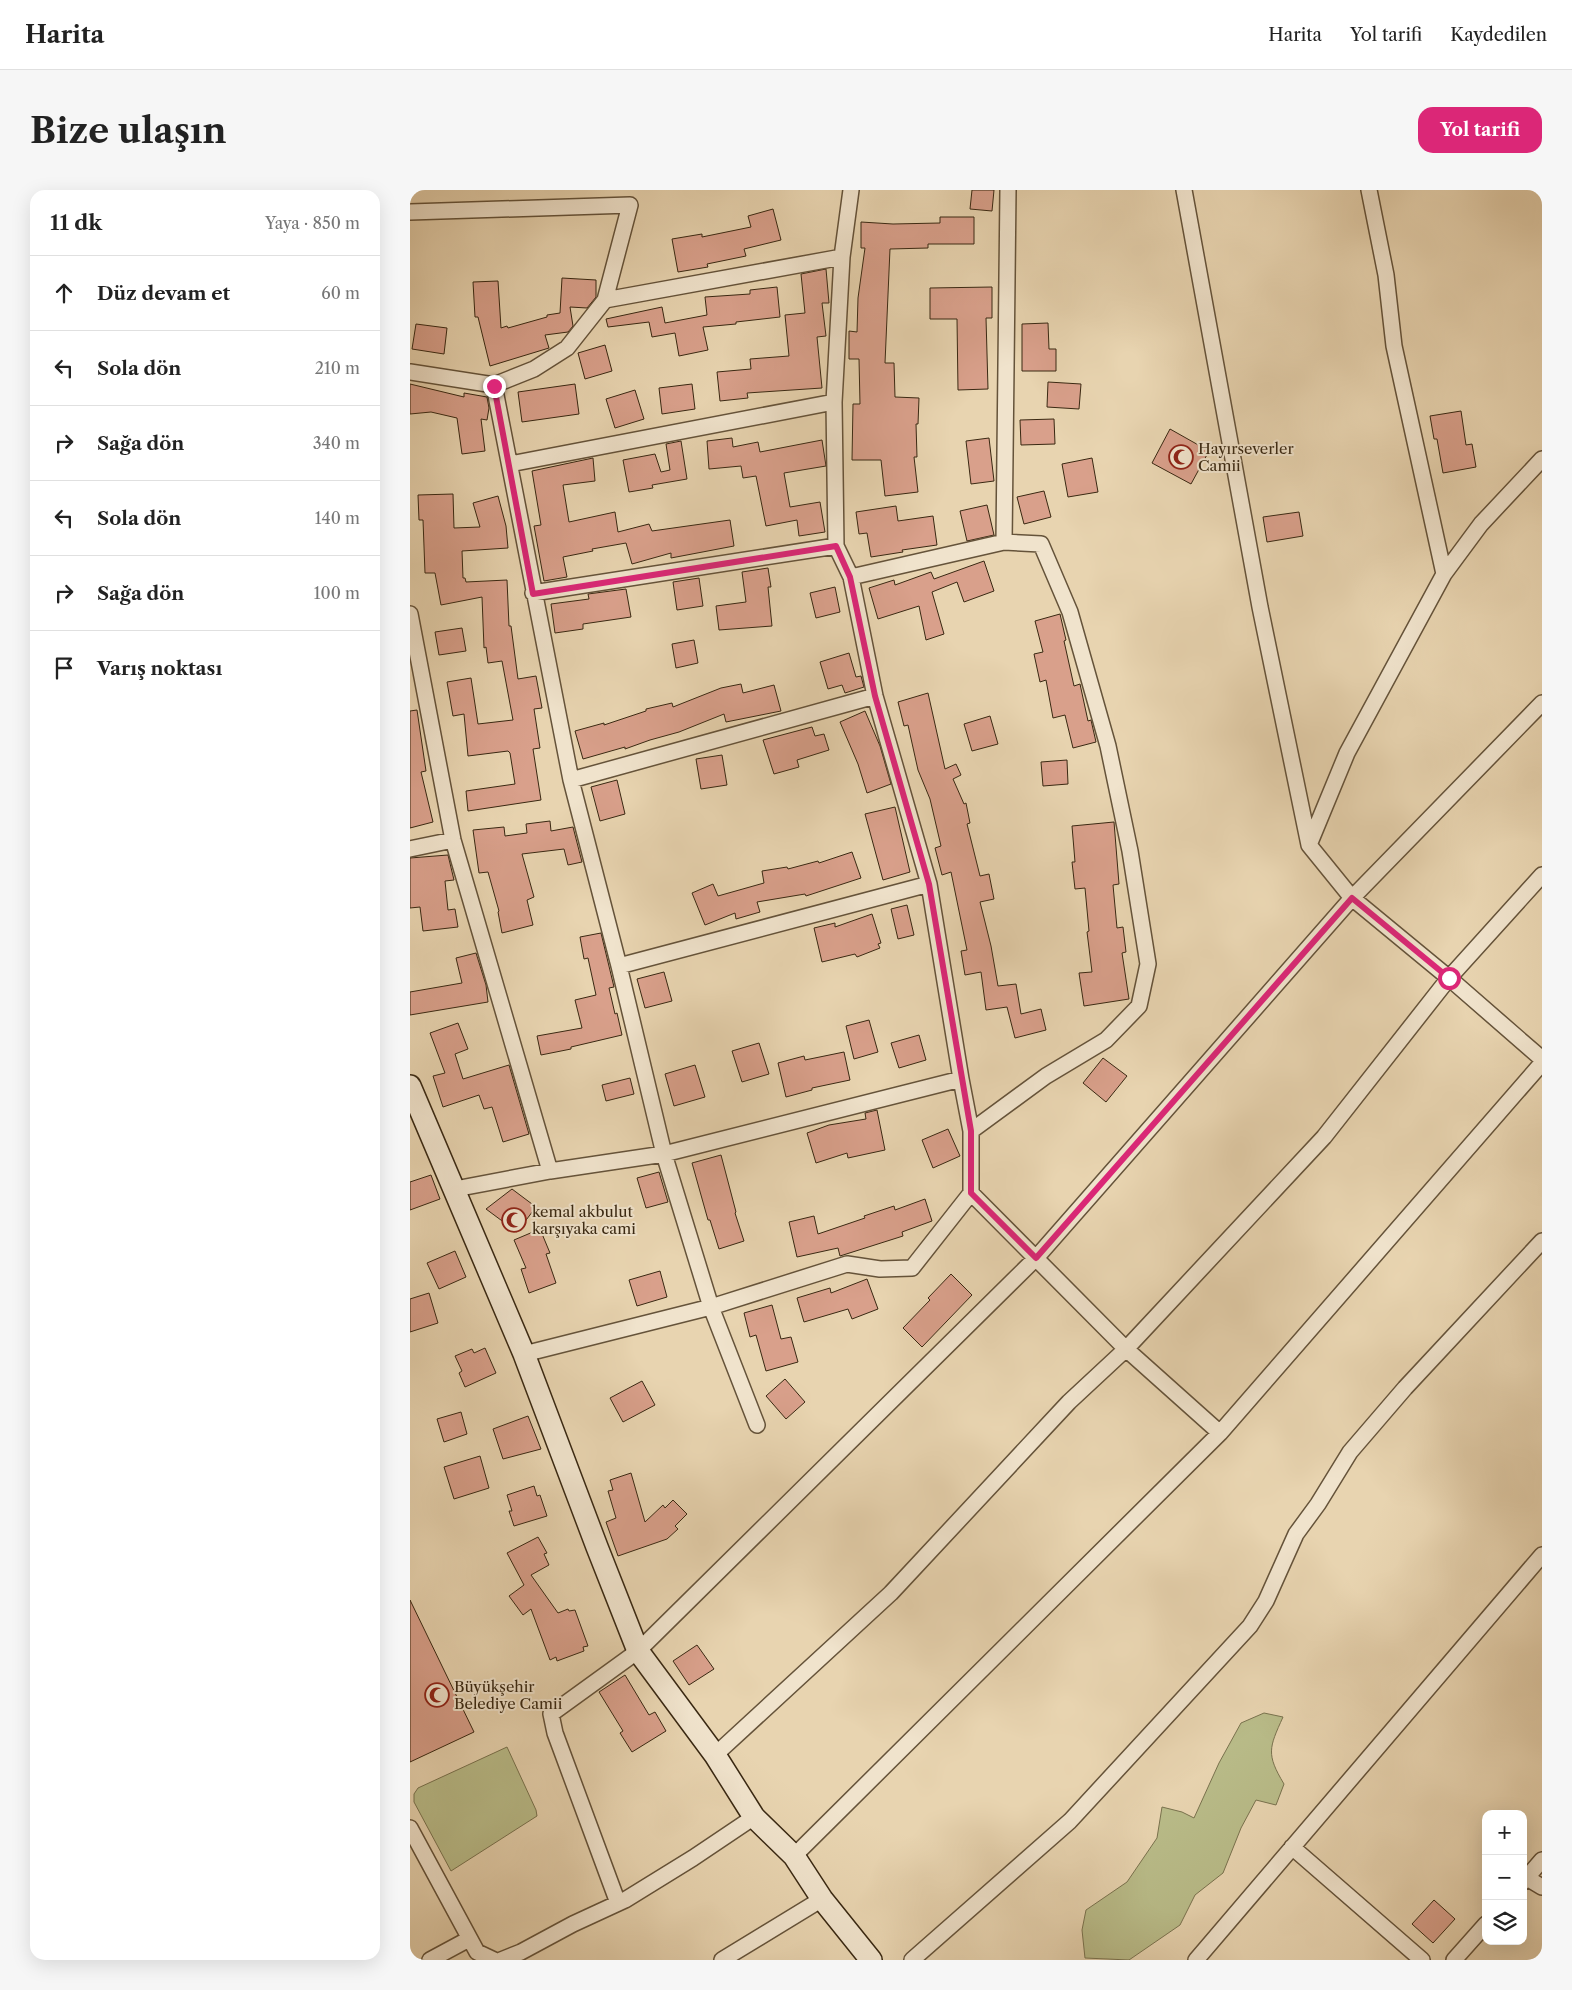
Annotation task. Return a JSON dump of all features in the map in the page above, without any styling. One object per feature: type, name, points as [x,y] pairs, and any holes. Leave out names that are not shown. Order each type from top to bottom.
[{"type":"street","points":[[524,1354],[711,1307],[847,1264],[880,1269],[912,1268],[971,1193],[971,1131],[929,884],[875,696],[850,577],[836,546],[834,402],[842,257],[851,190]]},
{"type":"street","points":[[1004,542],[1008,190]]},
{"type":"street","points":[[1184,190],[1259,597],[1309,845],[1352,898],[1449,978],[1542,1059]]},
{"type":"street","points":[[1369,190],[1386,275],[1394,346],[1444,574]]},
{"type":"street","points":[[410,212],[630,205],[605,300],[567,348],[534,369],[494,386],[410,372]]},
{"type":"street","points":[[605,300],[842,257]]},
{"type":"street","points":[[494,386],[533,594],[571,780],[619,966],[664,1154],[711,1307],[757,1425]]},
{"type":"street","points":[[510,464],[834,402]]},
{"type":"street","points":[[1309,845],[1346,753],[1444,574],[1481,524],[1542,459]]},
{"type":"street","points":[[850,577],[1004,542],[1041,544],[1070,612],[1108,746],[1130,851],[1148,964],[1139,1006],[1106,1040],[1046,1076],[971,1131]]},
{"type":"street","points":[[533,594],[836,546]]},
{"type":"street","points":[[410,614],[453,840],[550,1171]]},
{"type":"street","points":[[571,780],[875,696]]},
{"type":"street","points":[[618,1903],[555,1733],[551,1714],[638,1651],[1036,1258],[1352,898],[1542,703]]},
{"type":"street","points":[[410,849],[453,840]]},
{"type":"street","points":[[715,1755],[890,1593],[1069,1402],[1126,1349],[1324,1137],[1449,978],[1542,875]]},
{"type":"street","points":[[619,966],[929,884]]},
{"type":"street","points":[[794,1856],[1220,1433],[1542,1063]]},
{"type":"street","points":[[455,1189],[550,1171],[664,1154],[961,1079]]},
{"type":"street","points":[[410,1086],[524,1354],[638,1651],[715,1755],[754,1817],[794,1856],[822,1899],[871,1960]]},
{"type":"street","points":[[971,1193],[1126,1349],[1220,1433]]},
{"type":"street","points":[[912,1960],[1070,1821],[1250,1626],[1266,1601],[1296,1534],[1318,1504],[1350,1452],[1405,1388],[1542,1241]]},
{"type":"street","points":[[1196,1960],[1542,1555]]},
{"type":"street","points":[[501,1960],[522,1952],[573,1924],[618,1903],[693,1858],[754,1817]]},
{"type":"street","points":[[410,1828],[477,1952],[494,1960]]},
{"type":"street","points":[[1292,1847],[1422,1960]]},
{"type":"street","points":[[1527,1878],[1542,1860]]},
{"type":"street","points":[[1527,1881],[1542,1887]]},
{"type":"street","points":[[722,1960],[822,1899]]},
{"type":"street","points":[[1454,1960],[1482,1928]]},
{"type":"street","points":[[430,1960],[469,1938]]},
{"type":"green space","points":[[1264,1713],[1283,1717],[1271,1751],[1274,1765],[1284,1784],[1276,1805],[1256,1800],[1241,1828],[1223,1873],[1195,1895],[1180,1925],[1129,1960],[1085,1958],[1082,1930],[1086,1910],[1127,1882],[1157,1838],[1162,1807],[1182,1812],[1194,1818],[1219,1763],[1241,1723]]},
{"type":"green space","points":[[507,1747],[537,1816],[451,1871],[414,1802],[414,1794],[418,1788]]},
{"type":"building","points":[[972,190],[994,190],[992,211],[970,209]]},
{"type":"building","points":[[773,209],[781,240],[744,249],[746,256],[707,264],[708,267],[678,272],[672,239],[702,234],[702,237],[751,227],[748,216]]},
{"type":"building","points":[[940,217],[974,217],[974,244],[928,244],[928,248],[890,249],[885,363],[894,363],[895,397],[919,398],[918,424],[916,424],[917,457],[914,457],[918,492],[885,496],[881,460],[852,460],[853,404],[860,404],[859,359],[849,359],[849,331],[857,332],[858,298],[865,248],[861,248],[861,222],[893,224],[940,223]]},
{"type":"building","points":[[826,269],[829,303],[822,303],[826,336],[817,337],[822,388],[747,393],[748,398],[720,401],[717,372],[751,369],[750,359],[789,356],[785,315],[805,313],[801,274]]},
{"type":"building","points":[[562,278],[596,280],[596,297],[587,308],[570,307],[573,326],[568,332],[545,335],[549,348],[490,366],[478,317],[475,317],[473,282],[498,281],[501,328],[507,326],[508,328],[547,317],[547,315],[560,313]]},
{"type":"building","points":[[777,287],[780,317],[703,327],[708,350],[679,356],[675,333],[652,337],[649,322],[608,327],[606,319],[662,307],[665,323],[707,315],[705,297],[750,294],[750,290]]},
{"type":"building","points":[[992,287],[992,318],[986,318],[988,389],[958,390],[957,319],[930,319],[930,288]]},
{"type":"building","points":[[1048,323],[1049,349],[1056,349],[1056,371],[1022,371],[1022,324]]},
{"type":"building","points":[[416,324],[447,328],[444,354],[412,349]]},
{"type":"building","points":[[605,345],[612,371],[585,379],[578,353]]},
{"type":"building","points":[[1048,382],[1081,384],[1079,409],[1047,407]]},
{"type":"building","points":[[410,384],[464,397],[464,393],[487,397],[489,408],[487,420],[481,419],[485,451],[462,454],[457,418],[431,412],[410,414]]},
{"type":"building","points":[[575,384],[579,414],[522,422],[518,392]]},
{"type":"building","points":[[692,384],[695,409],[662,414],[659,388]]},
{"type":"building","points":[[635,390],[644,419],[615,428],[606,399]]},
{"type":"building","points":[[1461,411],[1466,445],[1472,444],[1476,467],[1443,473],[1437,439],[1434,439],[1430,416]]},
{"type":"building","points":[[1054,419],[1055,444],[1021,445],[1020,420]]},
{"type":"building","name":"Hayırseverler Camii","points":[[1170,429],[1209,451],[1191,484],[1152,463]]},
{"type":"building","points":[[732,438],[733,447],[758,442],[760,452],[822,440],[826,466],[784,473],[790,507],[820,502],[825,532],[799,536],[797,520],[766,526],[756,476],[743,478],[741,466],[709,469],[707,441]]},
{"type":"building","points":[[989,438],[994,481],[971,484],[966,441]]},
{"type":"building","points":[[681,441],[687,479],[652,485],[653,488],[629,492],[623,460],[655,454],[661,472],[670,470],[666,444]]},
{"type":"building","points":[[593,458],[595,481],[563,485],[569,522],[615,512],[618,532],[649,524],[652,531],[730,520],[734,546],[671,558],[671,553],[632,564],[626,543],[592,549],[593,551],[563,557],[567,577],[544,581],[534,526],[541,525],[532,471]]},
{"type":"building","points":[[1092,458],[1098,492],[1068,497],[1062,464]]},
{"type":"building","points":[[1044,491],[1051,517],[1024,524],[1017,497]]},
{"type":"building","points":[[453,494],[454,528],[480,527],[473,503],[498,496],[506,526],[508,548],[462,551],[463,578],[465,578],[466,582],[507,580],[509,626],[511,626],[518,679],[536,676],[542,708],[534,709],[540,748],[533,749],[541,800],[468,811],[466,791],[515,784],[510,753],[508,751],[468,756],[464,714],[453,716],[447,682],[471,678],[478,724],[513,720],[502,661],[488,663],[486,647],[484,648],[482,597],[441,605],[435,573],[425,573],[423,520],[419,520],[418,495]]},
{"type":"building","points":[[987,505],[994,535],[967,541],[960,511]]},
{"type":"building","points":[[896,506],[898,521],[933,516],[937,545],[871,557],[867,533],[859,534],[856,512]]},
{"type":"building","points":[[1299,512],[1303,536],[1267,542],[1263,517]]},
{"type":"building","points":[[984,561],[994,591],[964,602],[957,582],[932,592],[944,634],[926,640],[919,606],[878,619],[869,588],[894,580],[895,585],[931,572],[934,579]]},
{"type":"building","points":[[768,568],[771,587],[768,587],[772,626],[719,630],[716,606],[746,602],[742,572]]},
{"type":"building","points":[[699,578],[703,606],[677,610],[673,582]]},
{"type":"building","points":[[835,587],[840,612],[816,618],[810,593]]},
{"type":"building","points":[[626,589],[631,617],[583,624],[583,629],[555,633],[551,604],[589,599],[588,594]]},
{"type":"building","points":[[1060,614],[1074,686],[1080,684],[1088,721],[1091,720],[1096,742],[1073,748],[1065,715],[1053,718],[1046,680],[1040,682],[1034,654],[1043,652],[1035,621]]},
{"type":"building","points":[[462,628],[466,651],[439,655],[435,632]]},
{"type":"building","points":[[694,640],[698,663],[676,668],[672,644]]},
{"type":"building","points":[[849,653],[856,677],[861,676],[864,687],[845,693],[842,685],[828,689],[820,662]]},
{"type":"building","points":[[741,684],[743,693],[774,685],[781,711],[726,722],[724,714],[679,732],[625,749],[625,747],[583,759],[575,731],[604,723],[604,725],[646,711],[646,709],[672,703],[673,707],[721,688]]},
{"type":"building","points":[[928,693],[945,769],[956,764],[961,775],[953,779],[964,804],[966,803],[970,823],[967,824],[980,876],[989,874],[994,899],[980,902],[991,946],[998,986],[1016,984],[1021,1014],[1041,1009],[1046,1030],[1015,1038],[1007,1007],[986,1010],[981,972],[965,975],[961,951],[967,950],[951,872],[942,875],[935,848],[941,846],[930,799],[918,770],[908,725],[904,726],[898,702]]},
{"type":"building","points":[[417,710],[426,771],[421,772],[433,822],[410,828],[410,711]]},
{"type":"building","points":[[865,711],[880,746],[891,784],[867,793],[858,764],[840,722]]},
{"type":"building","points":[[990,716],[998,744],[972,751],[964,724]]},
{"type":"building","points":[[812,727],[815,736],[824,734],[829,750],[797,760],[799,767],[774,774],[763,740]]},
{"type":"building","points":[[722,755],[727,785],[701,789],[696,759]]},
{"type":"building","points":[[1067,760],[1068,784],[1043,786],[1041,762]]},
{"type":"building","points":[[617,780],[625,814],[600,821],[591,787]]},
{"type":"building","points":[[895,807],[910,872],[883,880],[865,814]]},
{"type":"building","points":[[550,821],[551,831],[573,827],[582,862],[568,865],[564,849],[522,854],[534,897],[527,900],[533,925],[502,933],[499,911],[488,872],[479,873],[473,830],[504,827],[505,836],[527,833],[526,824]]},
{"type":"building","points":[[1114,822],[1119,884],[1113,885],[1117,928],[1123,927],[1126,952],[1122,953],[1129,999],[1084,1006],[1079,973],[1092,972],[1087,932],[1089,931],[1085,888],[1075,889],[1072,862],[1075,862],[1072,826]]},
{"type":"building","points":[[852,852],[861,878],[806,896],[805,894],[757,902],[760,912],[736,919],[735,913],[705,925],[692,893],[713,884],[718,896],[764,883],[762,871],[787,867],[788,869],[818,861],[819,863]]},
{"type":"building","points":[[448,855],[454,880],[445,881],[448,910],[455,909],[458,927],[423,931],[420,907],[410,908],[410,858]]},
{"type":"building","points":[[907,905],[914,935],[898,939],[891,909]]},
{"type":"building","points":[[872,914],[881,943],[878,944],[880,948],[857,957],[855,954],[822,962],[814,928],[835,923],[835,927]]},
{"type":"building","points":[[601,933],[614,987],[609,988],[622,1035],[541,1055],[537,1036],[582,1028],[575,1000],[596,995],[588,958],[584,959],[580,937]]},
{"type":"building","points":[[476,953],[486,985],[488,1002],[410,1015],[410,992],[462,983],[456,958]]},
{"type":"building","points":[[664,972],[672,1001],[645,1008],[637,979]]},
{"type":"building","points":[[869,1020],[878,1052],[854,1059],[846,1026]]},
{"type":"building","points":[[458,1023],[468,1049],[455,1054],[463,1079],[509,1065],[529,1134],[503,1142],[492,1107],[484,1109],[479,1095],[443,1107],[433,1076],[445,1073],[430,1033]]},
{"type":"building","points":[[919,1035],[926,1060],[899,1068],[891,1043]]},
{"type":"building","points":[[759,1043],[769,1074],[742,1082],[732,1051]]},
{"type":"building","points":[[844,1052],[850,1080],[812,1088],[812,1090],[786,1097],[778,1063],[804,1056],[805,1060]]},
{"type":"building","points":[[1103,1058],[1127,1076],[1106,1102],[1083,1083]]},
{"type":"building","points":[[695,1065],[705,1097],[674,1106],[665,1074]]},
{"type":"building","points":[[630,1078],[634,1094],[606,1101],[602,1085]]},
{"type":"building","points":[[877,1110],[885,1150],[848,1158],[847,1153],[816,1163],[807,1133],[829,1125],[866,1119],[865,1113]]},
{"type":"building","points":[[948,1129],[960,1156],[933,1168],[922,1140]]},
{"type":"building","points":[[721,1155],[744,1241],[719,1249],[710,1220],[708,1220],[692,1163]]},
{"type":"building","points":[[659,1172],[668,1202],[646,1208],[637,1178]]},
{"type":"building","points":[[431,1175],[440,1199],[410,1210],[410,1182]]},
{"type":"building","name":"kemal akbulut karşıyaka cami","points":[[512,1189],[536,1207],[517,1232],[486,1209]]},
{"type":"building","points":[[925,1199],[932,1221],[902,1232],[903,1236],[840,1256],[838,1248],[797,1257],[789,1222],[814,1216],[818,1234],[894,1206],[895,1210]]},
{"type":"building","points":[[540,1229],[550,1253],[546,1254],[556,1283],[529,1293],[521,1269],[526,1268],[514,1240]]},
{"type":"building","points":[[455,1251],[466,1277],[439,1289],[427,1263]]},
{"type":"building","points":[[660,1271],[667,1297],[637,1306],[629,1280]]},
{"type":"building","points":[[951,1274],[972,1295],[922,1347],[903,1328],[930,1300],[928,1298]]},
{"type":"building","points":[[867,1279],[878,1309],[852,1319],[848,1309],[804,1322],[797,1298],[830,1288],[831,1293]]},
{"type":"building","points":[[429,1293],[438,1323],[410,1332],[410,1299]]},
{"type":"building","points":[[772,1305],[781,1339],[791,1337],[798,1362],[766,1371],[756,1335],[750,1337],[744,1313]]},
{"type":"building","points":[[485,1348],[496,1373],[465,1387],[459,1373],[462,1371],[455,1356],[472,1349],[474,1353]]},
{"type":"building","points":[[785,1379],[805,1402],[786,1419],[766,1396]]},
{"type":"building","points":[[642,1381],[655,1405],[623,1422],[610,1398]]},
{"type":"building","points":[[461,1412],[467,1434],[444,1442],[437,1419]]},
{"type":"building","points":[[528,1416],[541,1449],[503,1459],[493,1429]]},
{"type":"building","points":[[480,1456],[489,1488],[454,1499],[444,1467]]},
{"type":"building","points":[[631,1473],[645,1522],[663,1505],[665,1508],[673,1500],[687,1514],[675,1526],[678,1529],[667,1539],[618,1556],[606,1522],[616,1518],[608,1491],[613,1490],[610,1480]]},
{"type":"building","points":[[534,1486],[537,1496],[540,1495],[547,1516],[514,1526],[509,1511],[512,1511],[507,1495]]},
{"type":"building","points":[[538,1537],[547,1553],[544,1554],[549,1565],[531,1575],[558,1613],[568,1609],[569,1611],[575,1610],[588,1646],[583,1647],[584,1651],[557,1661],[556,1657],[550,1660],[531,1609],[523,1615],[509,1596],[524,1585],[507,1553]]},
{"type":"building","points":[[410,1600],[474,1732],[410,1762]]},
{"type":"building","points":[[697,1645],[714,1669],[689,1685],[673,1661]]},
{"type":"building","points":[[625,1675],[649,1715],[655,1712],[666,1731],[632,1752],[620,1733],[623,1731],[599,1692]]},
{"type":"building","points":[[1434,1900],[1455,1919],[1433,1943],[1412,1924]]},
{"type":"place","name":"Hayırseverler Camii","points":[[1181,457]]},
{"type":"place","name":"kemal akbulut karşıyaka cami","points":[[514,1220]]},
{"type":"place","name":"Büyükşehir Belediye Camii","points":[[437,1695]]},
{"type":"route","points":[[494,386],[533,594],[836,546],[850,577],[875,696],[929,884],[971,1131],[971,1193],[1036,1258],[1352,898],[1449,978]]}]
